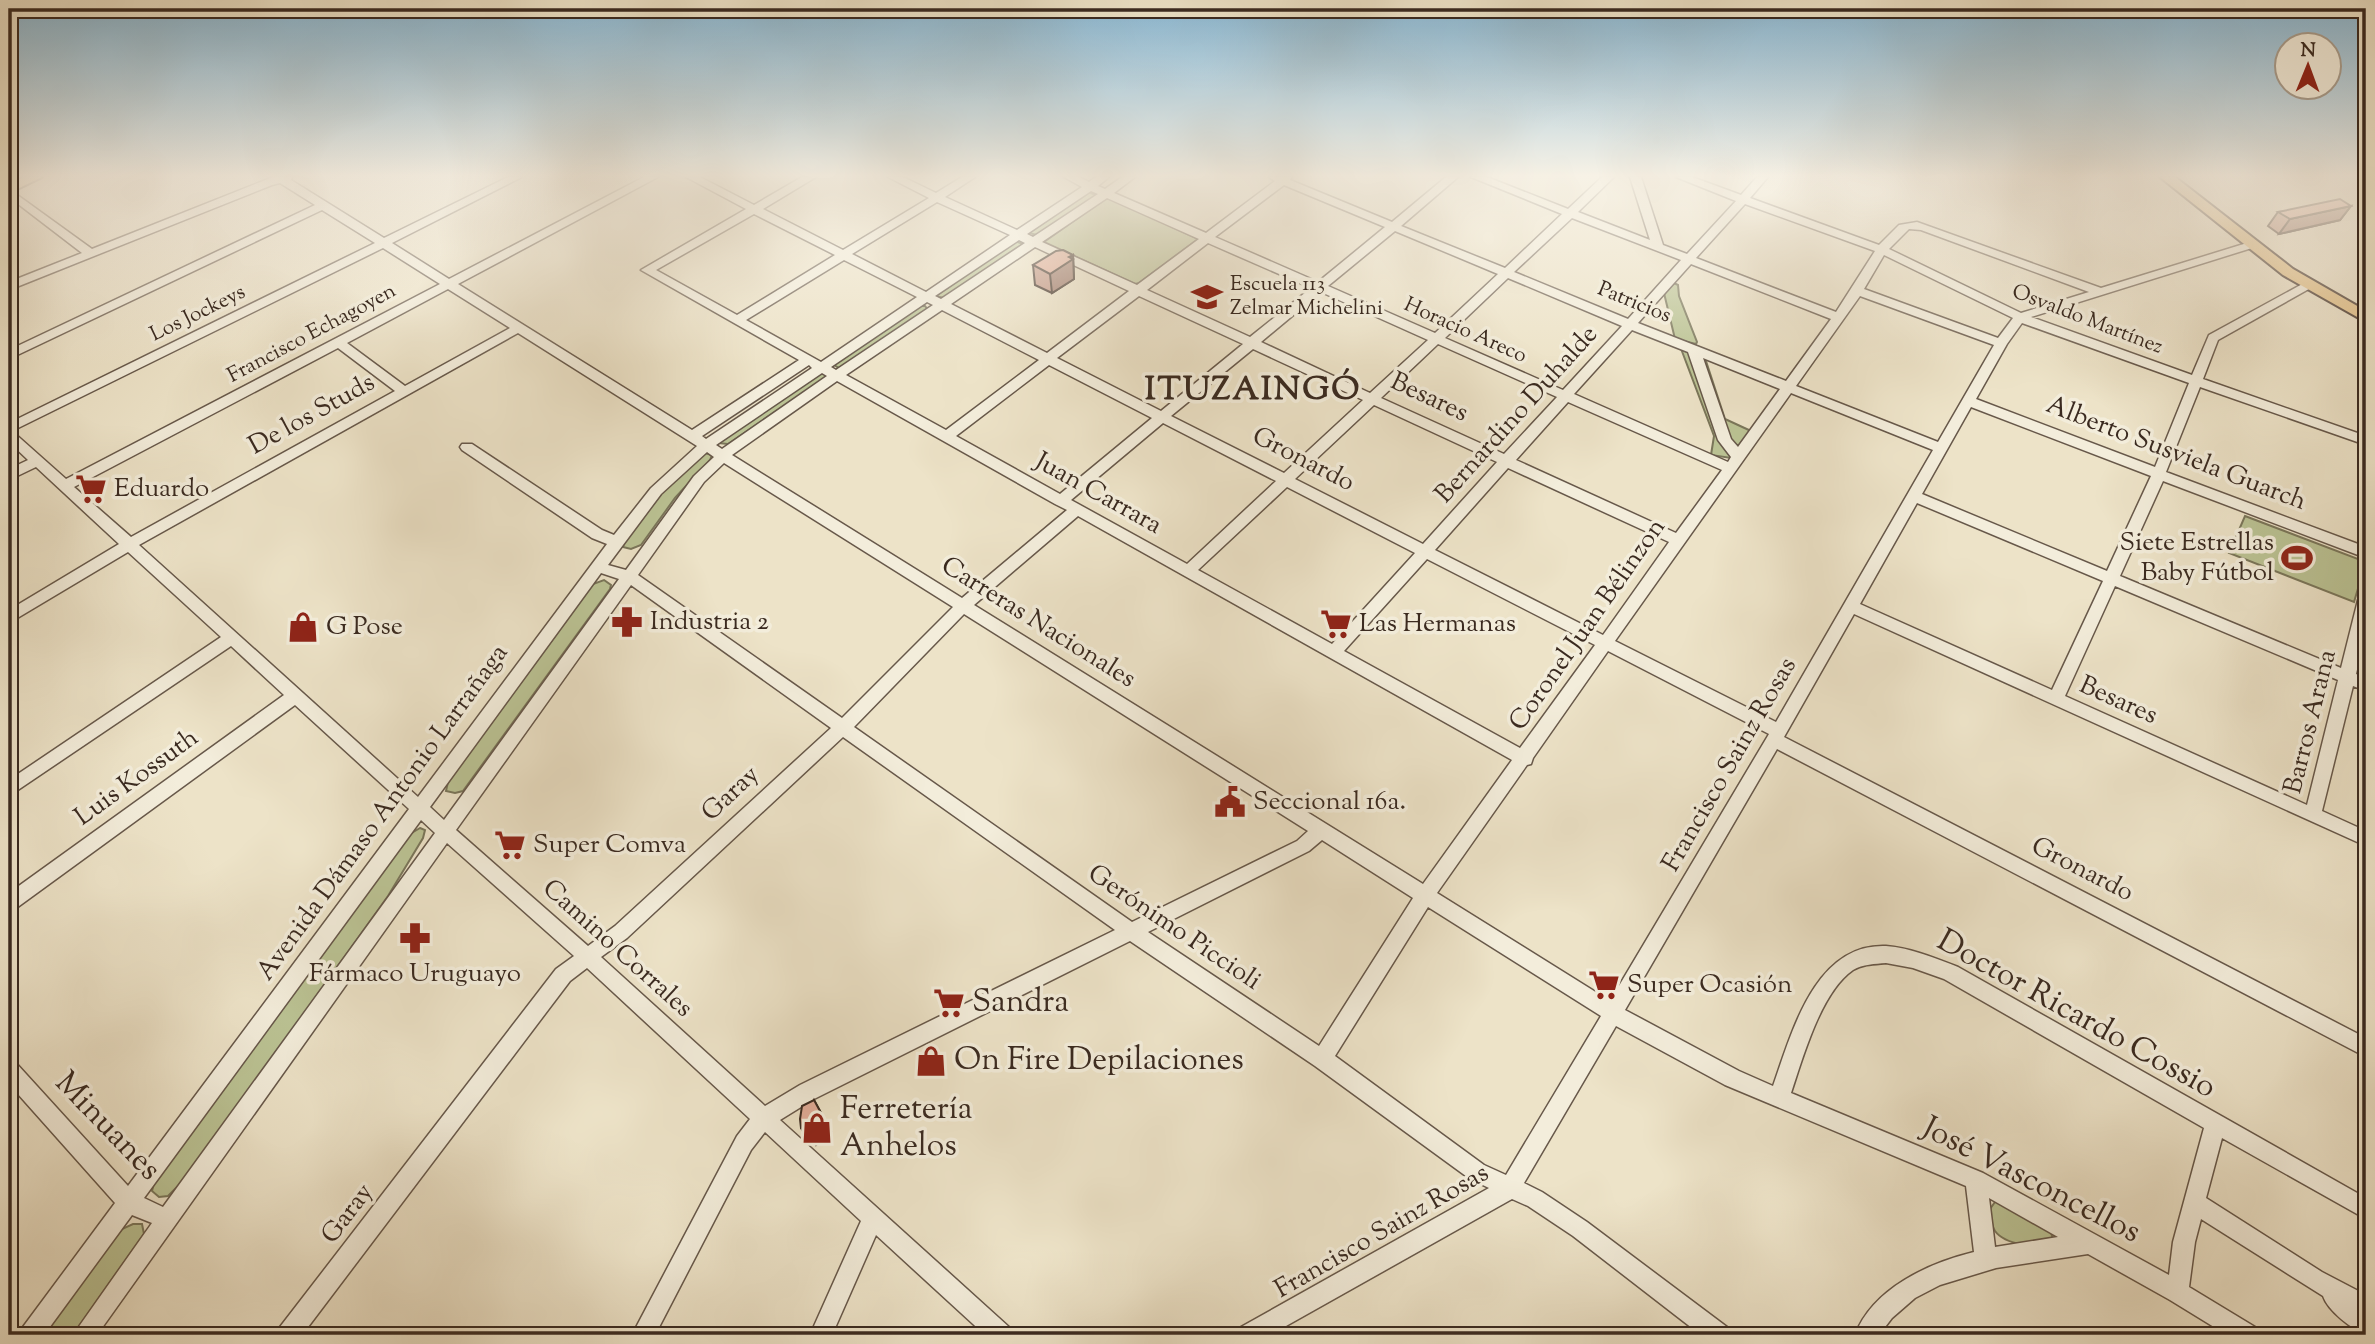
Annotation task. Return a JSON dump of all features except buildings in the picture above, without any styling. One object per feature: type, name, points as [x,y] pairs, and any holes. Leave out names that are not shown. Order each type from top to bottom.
[{"type":"main road","points":[[2244,240],[2310,285],[2366,317]]},
{"type":"street","points":[[72,240],[91,254]]},
{"type":"street","points":[[9,286],[127,240]]},
{"type":"street","points":[[9,355],[250,240]]},
{"type":"street","name":"Carreras Nacionales","points":[[378,240],[1615,1013],[1698,1063],[1779,1098]]},
{"type":"street","name":"Los Jockeys","points":[[9,428],[393,240]]},
{"type":"street","name":"Francisco Echagoyen","points":[[64,486],[533,240]]},
{"type":"street","name":"Juan Carrara","points":[[701,240],[648,270],[1525,759]]},
{"type":"street","name":"Gronardo","points":[[814,240],[1603,643],[2366,1048]]},
{"type":"street","points":[[737,320],[869,240]]},
{"type":"street","name":"Avenida Dámaso Antonio Larrañaga","points":[[31,1335],[598,567],[698,441],[815,363],[925,297],[1010,240]]},
{"type":"street","name":"Besares","points":[[1028,240],[1677,540]]},
{"type":"street","points":[[84,1335],[699,478],[722,456],[1037,240]]},
{"type":"street","points":[[946,437],[1204,240]]},
{"type":"street","name":"Horacio Areco","points":[[1210,240],[1565,396],[1734,462]]},
{"type":"street","points":[[1060,501],[1377,240]]},
{"type":"street","name":"Patricios","points":[[1424,240],[1941,448]]},
{"type":"street","points":[[1187,572],[1543,240]]},
{"type":"street","points":[[1637,240],[1839,317]]},
{"type":"street","points":[[1655,240],[1658,248]]},
{"type":"street","name":"Bernardino Duhalde","points":[[1333,653],[1706,240]]},
{"type":"street","name":"Osvaldo Martínez","points":[[1853,240],[1882,250],[2020,317],[2194,382],[2366,441]]},
{"type":"street","name":"Coronel Juan Bélinzon","points":[[1322,1059],[1425,895],[1525,759],[1603,643],[1839,317],[1891,240]]},
{"type":"street","name":"Coronel Juan Bélinzon","points":[[1957,240],[2099,291]]},
{"type":"street","points":[[2020,317],[2251,245]]},
{"type":"street","points":[[2056,699],[2158,473],[2213,338],[2310,285]]},
{"type":"street","points":[[1857,291],[2001,343]]},
{"type":"street","name":"Francisco Sainz Rosas","points":[[1249,1335],[1509,1189],[1615,1013],[2001,343],[2020,317]]},
{"type":"street","name":"De los Studs","points":[[9,617],[130,544],[517,329]]},
{"type":"street","points":[[338,342],[404,392]]},
{"type":"street","points":[[1694,350],[1734,462]]},
{"type":"street","name":"Alberto Susviela Guarch","points":[[1968,401],[2366,554]]},
{"type":"street","name":"Camino Corrales","points":[[9,435],[419,808],[588,957],[1001,1335]]},
{"type":"street","points":[[467,447],[597,534],[617,542]]},
{"type":"street","points":[[9,475],[36,461]]},
{"type":"street","points":[[1913,496],[2366,685]]},
{"type":"street","name":"Garay","points":[[288,1335],[563,975],[621,932],[842,728],[964,606],[1077,509]]},
{"type":"street","name":"Gerónimo Piccioli","points":[[598,567],[628,576],[1131,931],[1322,1059],[1477,1172],[1535,1199],[1580,1228],[1720,1335]]},
{"type":"street","name":"Barros Arana","points":[[2313,815],[2366,600]]},
{"type":"street","name":"Besares","points":[[1850,606],[2366,839]]},
{"type":"street","points":[[9,789],[233,637]]},
{"type":"street","name":"Luis Kossuth","points":[[9,903],[296,695]]},
{"type":"street","points":[[643,1335],[744,1143],[764,1118],[807,1092],[1303,846],[1322,830]]},
{"type":"street","name":"Doctor Ricardo Cossio","points":[[1779,1098],[1816,1005],[1837,971],[1848,962],[1894,955],[1921,961],[1951,973],[2366,1209]]},
{"type":"street","name":"Minuanes","points":[[9,1070],[128,1202],[167,1219]]},
{"type":"street","name":"José Vasconcellos","points":[[1779,1098],[1976,1180],[2178,1292],[2247,1335]]},
{"type":"street","points":[[2178,1292],[2184,1242],[2215,1125]]},
{"type":"street","points":[[1976,1180],[1986,1261]]},
{"type":"street","points":[[2194,1202],[2314,1280],[2366,1306]]},
{"type":"street","points":[[821,1335],[873,1217]]},
{"type":"street","points":[[1866,1335],[1873,1323],[1899,1297],[1948,1271],[1986,1261],[2088,1244]]},
{"type":"street","points":[[2314,1280],[2366,1324]]},
{"type":"green space","points":[[1047,240],[1197,240],[1135,284],[1044,242]]},
{"type":"green space","points":[[1015,241],[1023,244],[944,298],[936,296]]},
{"type":"green space","points":[[1674,283],[1678,285],[1679,296],[1696,344],[1675,339],[1664,293]]},
{"type":"green space","points":[[919,306],[925,306],[928,310],[839,368],[834,365]]},
{"type":"green space","points":[[1680,346],[1704,355],[1725,419],[1751,431],[1731,458],[1711,455],[1714,436]]},
{"type":"green space","points":[[819,373],[825,374],[825,378],[728,444],[718,443]]},
{"type":"green space","points":[[705,453],[712,455],[710,460],[675,498],[641,545],[631,549],[623,547],[627,536],[645,510]]},
{"type":"green space","name":"Siete Estrellas Baby Fútbol","points":[[2245,516],[2366,562],[2354,602],[2229,553]]},
{"type":"green space","points":[[604,580],[611,585],[610,589],[463,791],[446,791],[448,782],[593,584]]},
{"type":"green space","points":[[420,828],[425,830],[423,838],[388,896],[188,1176],[168,1196],[159,1197],[152,1191],[154,1183],[410,834]]},
{"type":"green space","points":[[1995,1202],[2001,1202],[2050,1229],[2054,1243],[2040,1246],[2014,1243],[2000,1236],[1994,1229],[1991,1218],[1990,1209]]},
{"type":"green space","points":[[133,1224],[142,1224],[144,1234],[73,1335],[42,1335],[122,1229]]},
{"type":"place","name":"Escuela 113 Zelmar Michelini","points":[[1207,297]]},
{"type":"place","name":"Eduardo","points":[[91,489]]},
{"type":"place","name":"Siete Estrellas Baby Fútbol","points":[[2297,558]]},
{"type":"place","name":"Industria 2","points":[[627,622]]},
{"type":"place","name":"Las Hermanas","points":[[1336,624]]},
{"type":"place","name":"G Pose","points":[[303,627]]},
{"type":"place","name":"Seccional 16a.","points":[[1230,802]]},
{"type":"place","name":"Super Comva","points":[[510,845]]},
{"type":"place","name":"Fármaco Uruguayo","points":[[415,938]]},
{"type":"place","name":"Super Ocasión","points":[[1604,985]]},
{"type":"place","name":"Sandra","points":[[949,1003]]},
{"type":"place","name":"On Fire Depilaciones","points":[[931,1061]]},
{"type":"place","name":"Ferretería Anhelos","points":[[817,1128]]},
{"type":"district","name":"ITUZAINGÓ","points":[[1253,391]]}]
